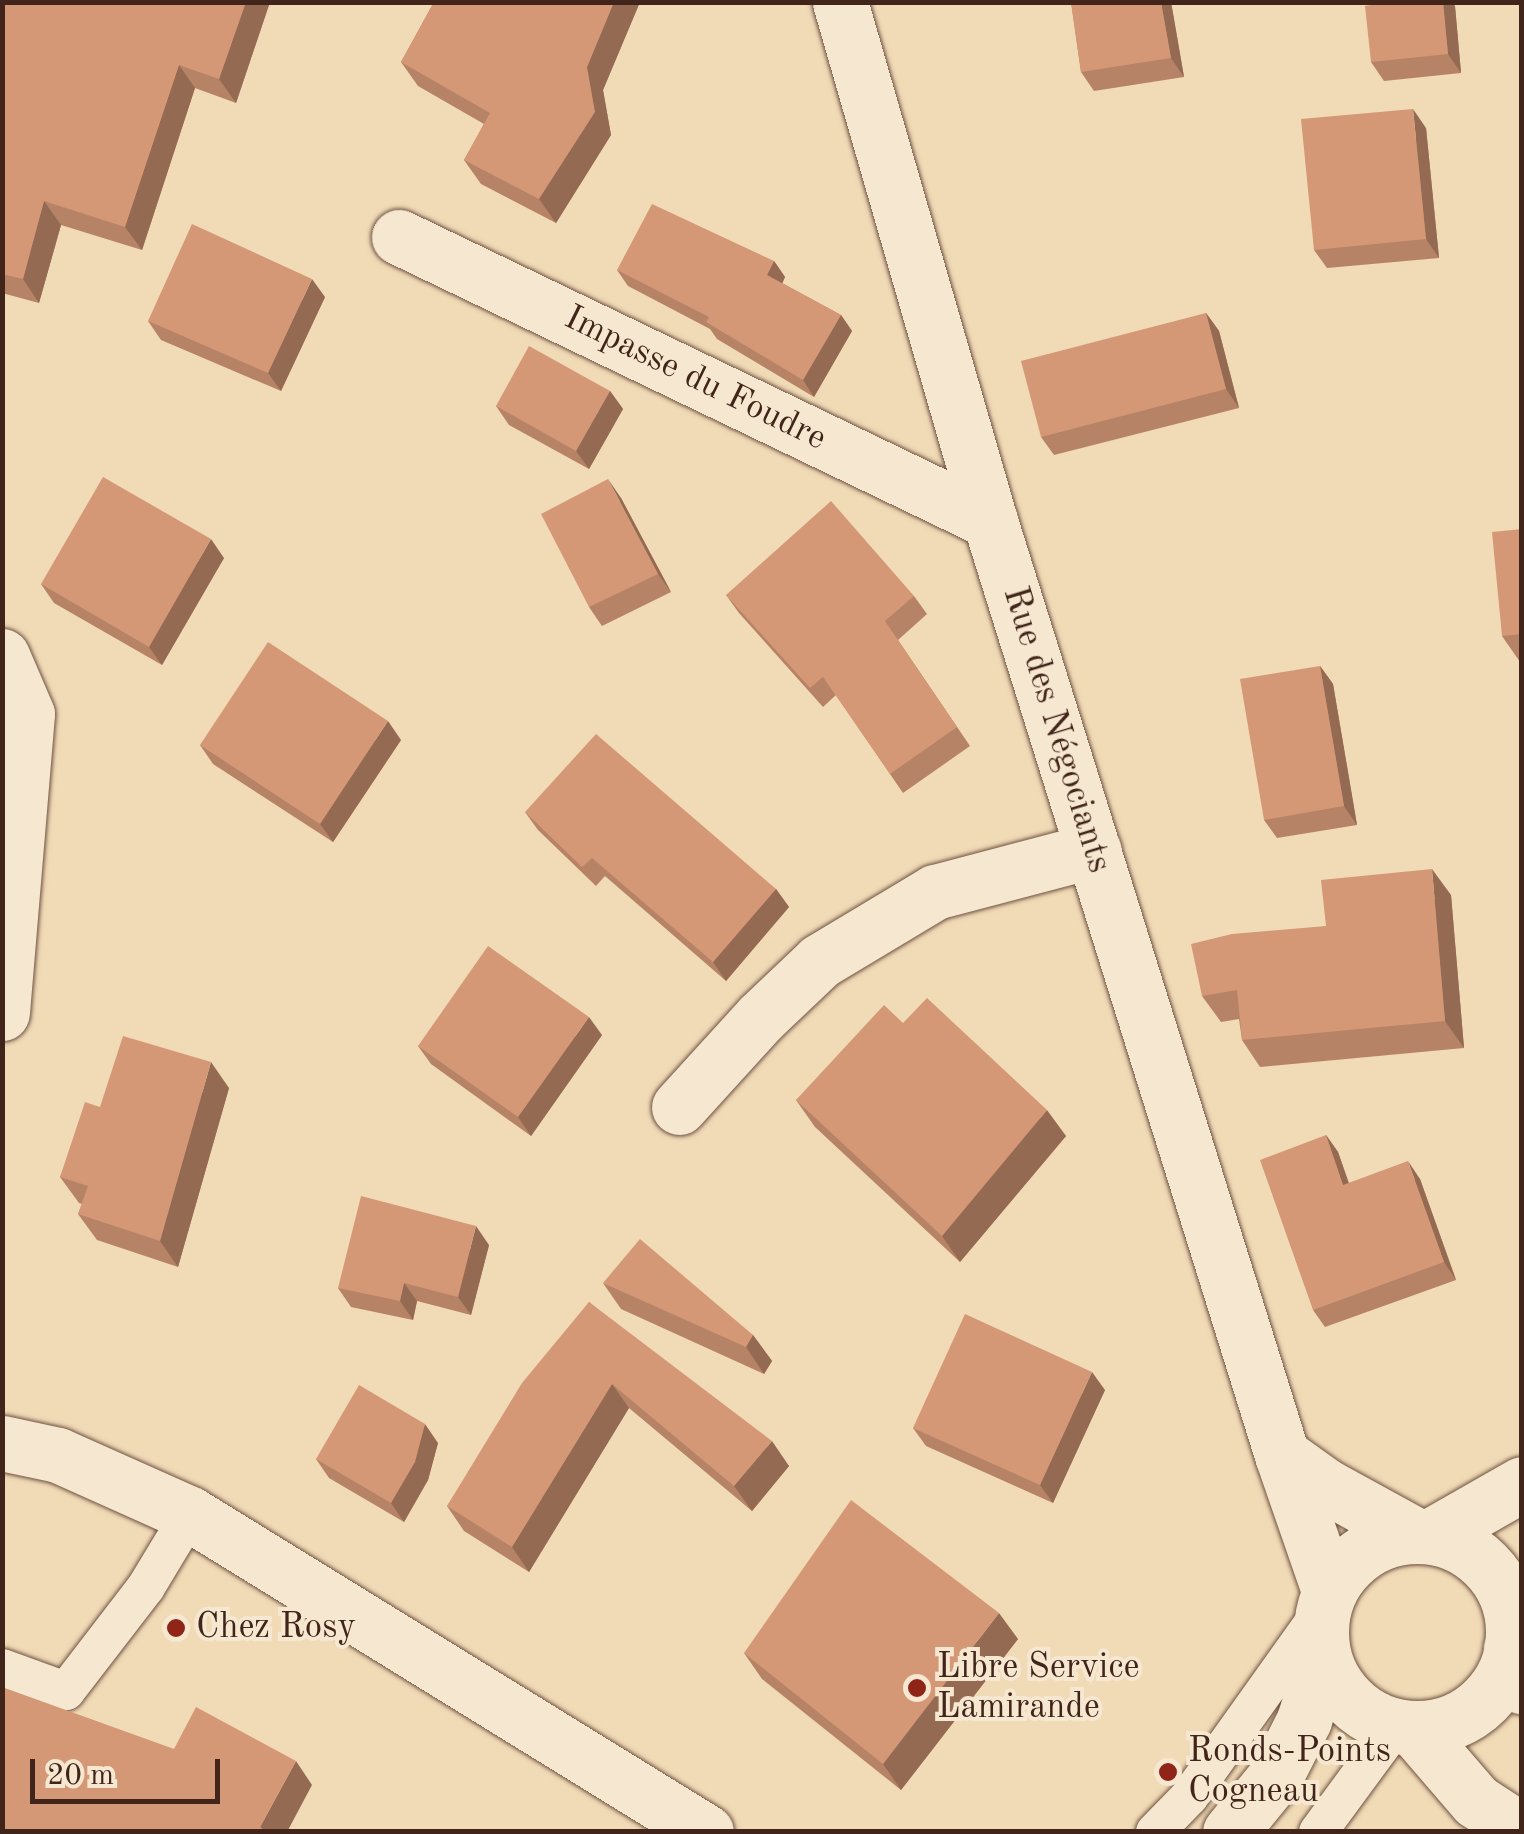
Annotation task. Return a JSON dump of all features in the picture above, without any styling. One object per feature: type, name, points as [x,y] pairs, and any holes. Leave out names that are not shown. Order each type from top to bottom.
[{"type":"street","name":"Rue des Négociants","points":[[840,2],[990,520],[1282,1454],[1323,1611]]},
{"type":"street","name":"Impasse du Foudre","points":[[399,237],[990,520]]},
{"type":"street","points":[[2,656],[27,714],[2,1013]]},
{"type":"street","points":[[679,1107],[761,1017],[820,961],[935,892],[1094,850]]},
{"type":"street","points":[[2,1443],[58,1455],[190,1514],[706,1832]]},
{"type":"street","points":[[1275,1777],[1335,1735],[1395,1725],[1448,1724],[1478,1707],[1500,1681],[1517,1637],[1505,1590],[1487,1564],[1461,1545],[1423,1536],[1324,1485],[1282,1454]]},
{"type":"street","points":[[1230,1832],[1275,1777],[1304,1720],[1321,1665],[1323,1611],[1343,1568],[1364,1551],[1423,1536],[1522,1484]]},
{"type":"street","points":[[1323,1611],[1323,1657],[1334,1683],[1352,1704],[1395,1725],[1476,1801],[1522,1831]]},
{"type":"lane","points":[[2,1668],[66,1691],[146,1587],[190,1514]]},
{"type":"lane","points":[[1155,1832],[1189,1797],[1323,1611]]},
{"type":"lane","points":[[1318,1832],[1395,1725]]},
{"type":"building","points":[[2,2],[246,2],[219,79],[179,65],[125,227],[44,201],[23,279],[2,274]]},
{"type":"building","points":[[434,2],[614,2],[587,67],[595,112],[539,199],[464,160],[490,113],[401,62]]},
{"type":"building","points":[[1071,2],[1161,2],[1171,58],[1081,72]]},
{"type":"building","points":[[1443,2],[1448,54],[1371,62],[1365,6]]},
{"type":"building","points":[[1413,109],[1426,239],[1314,250],[1301,119]]},
{"type":"building","points":[[652,204],[774,261],[767,275],[841,315],[803,380],[706,322],[709,317],[617,270]]},
{"type":"building","points":[[192,224],[312,279],[268,373],[148,321]]},
{"type":"building","points":[[1206,313],[1226,389],[1041,437],[1021,361]]},
{"type":"building","points":[[529,346],[610,391],[576,451],[496,406]]},
{"type":"building","points":[[103,477],[211,539],[149,647],[41,584]]},
{"type":"building","points":[[608,479],[658,574],[589,607],[541,514]]},
{"type":"building","points":[[831,501],[914,596],[885,621],[957,727],[890,774],[823,677],[810,688],[726,595]]},
{"type":"building","points":[[1522,529],[1522,634],[1502,636],[1492,532]]},
{"type":"building","points":[[268,642],[388,721],[320,824],[200,745]]},
{"type":"building","points":[[1320,666],[1344,806],[1264,820],[1240,679]]},
{"type":"building","points":[[596,734],[776,889],[713,962],[592,858],[582,867],[525,812]]},
{"type":"building","points":[[1432,869],[1445,1021],[1242,1040],[1237,990],[1202,996],[1191,944],[1232,934],[1326,926],[1321,880]]},
{"type":"building","points":[[488,946],[589,1017],[518,1117],[418,1046]]},
{"type":"building","points":[[927,998],[1047,1110],[942,1236],[796,1100],[884,1005],[903,1023]]},
{"type":"building","points":[[123,1036],[211,1062],[160,1241],[78,1214],[88,1186],[60,1177],[85,1102],[100,1107]]},
{"type":"building","points":[[1326,1135],[1343,1185],[1408,1161],[1444,1262],[1313,1310],[1260,1160]]},
{"type":"building","points":[[361,1196],[476,1226],[458,1297],[404,1283],[400,1301],[338,1288]]},
{"type":"building","points":[[640,1239],[753,1335],[746,1347],[603,1283]]},
{"type":"building","points":[[589,1302],[772,1441],[734,1486],[612,1384],[512,1547],[447,1506],[522,1383]]},
{"type":"building","points":[[965,1314],[1092,1372],[1040,1485],[913,1428]]},
{"type":"building","points":[[359,1385],[425,1424],[415,1462],[391,1503],[316,1459]]},
{"type":"building","points":[[851,1500],[999,1613],[883,1764],[744,1653]]},
{"type":"building","points":[[2,1687],[174,1749],[196,1707],[296,1761],[260,1827],[267,1832],[2,1832]]},
{"type":"place","name":"Chez Rosy","points":[[176,1628]]},
{"type":"place","name":"Libre Service Lamirande","points":[[917,1688]]},
{"type":"place","name":"Ronds-Points Cogneau","points":[[1168,1772]]}]
